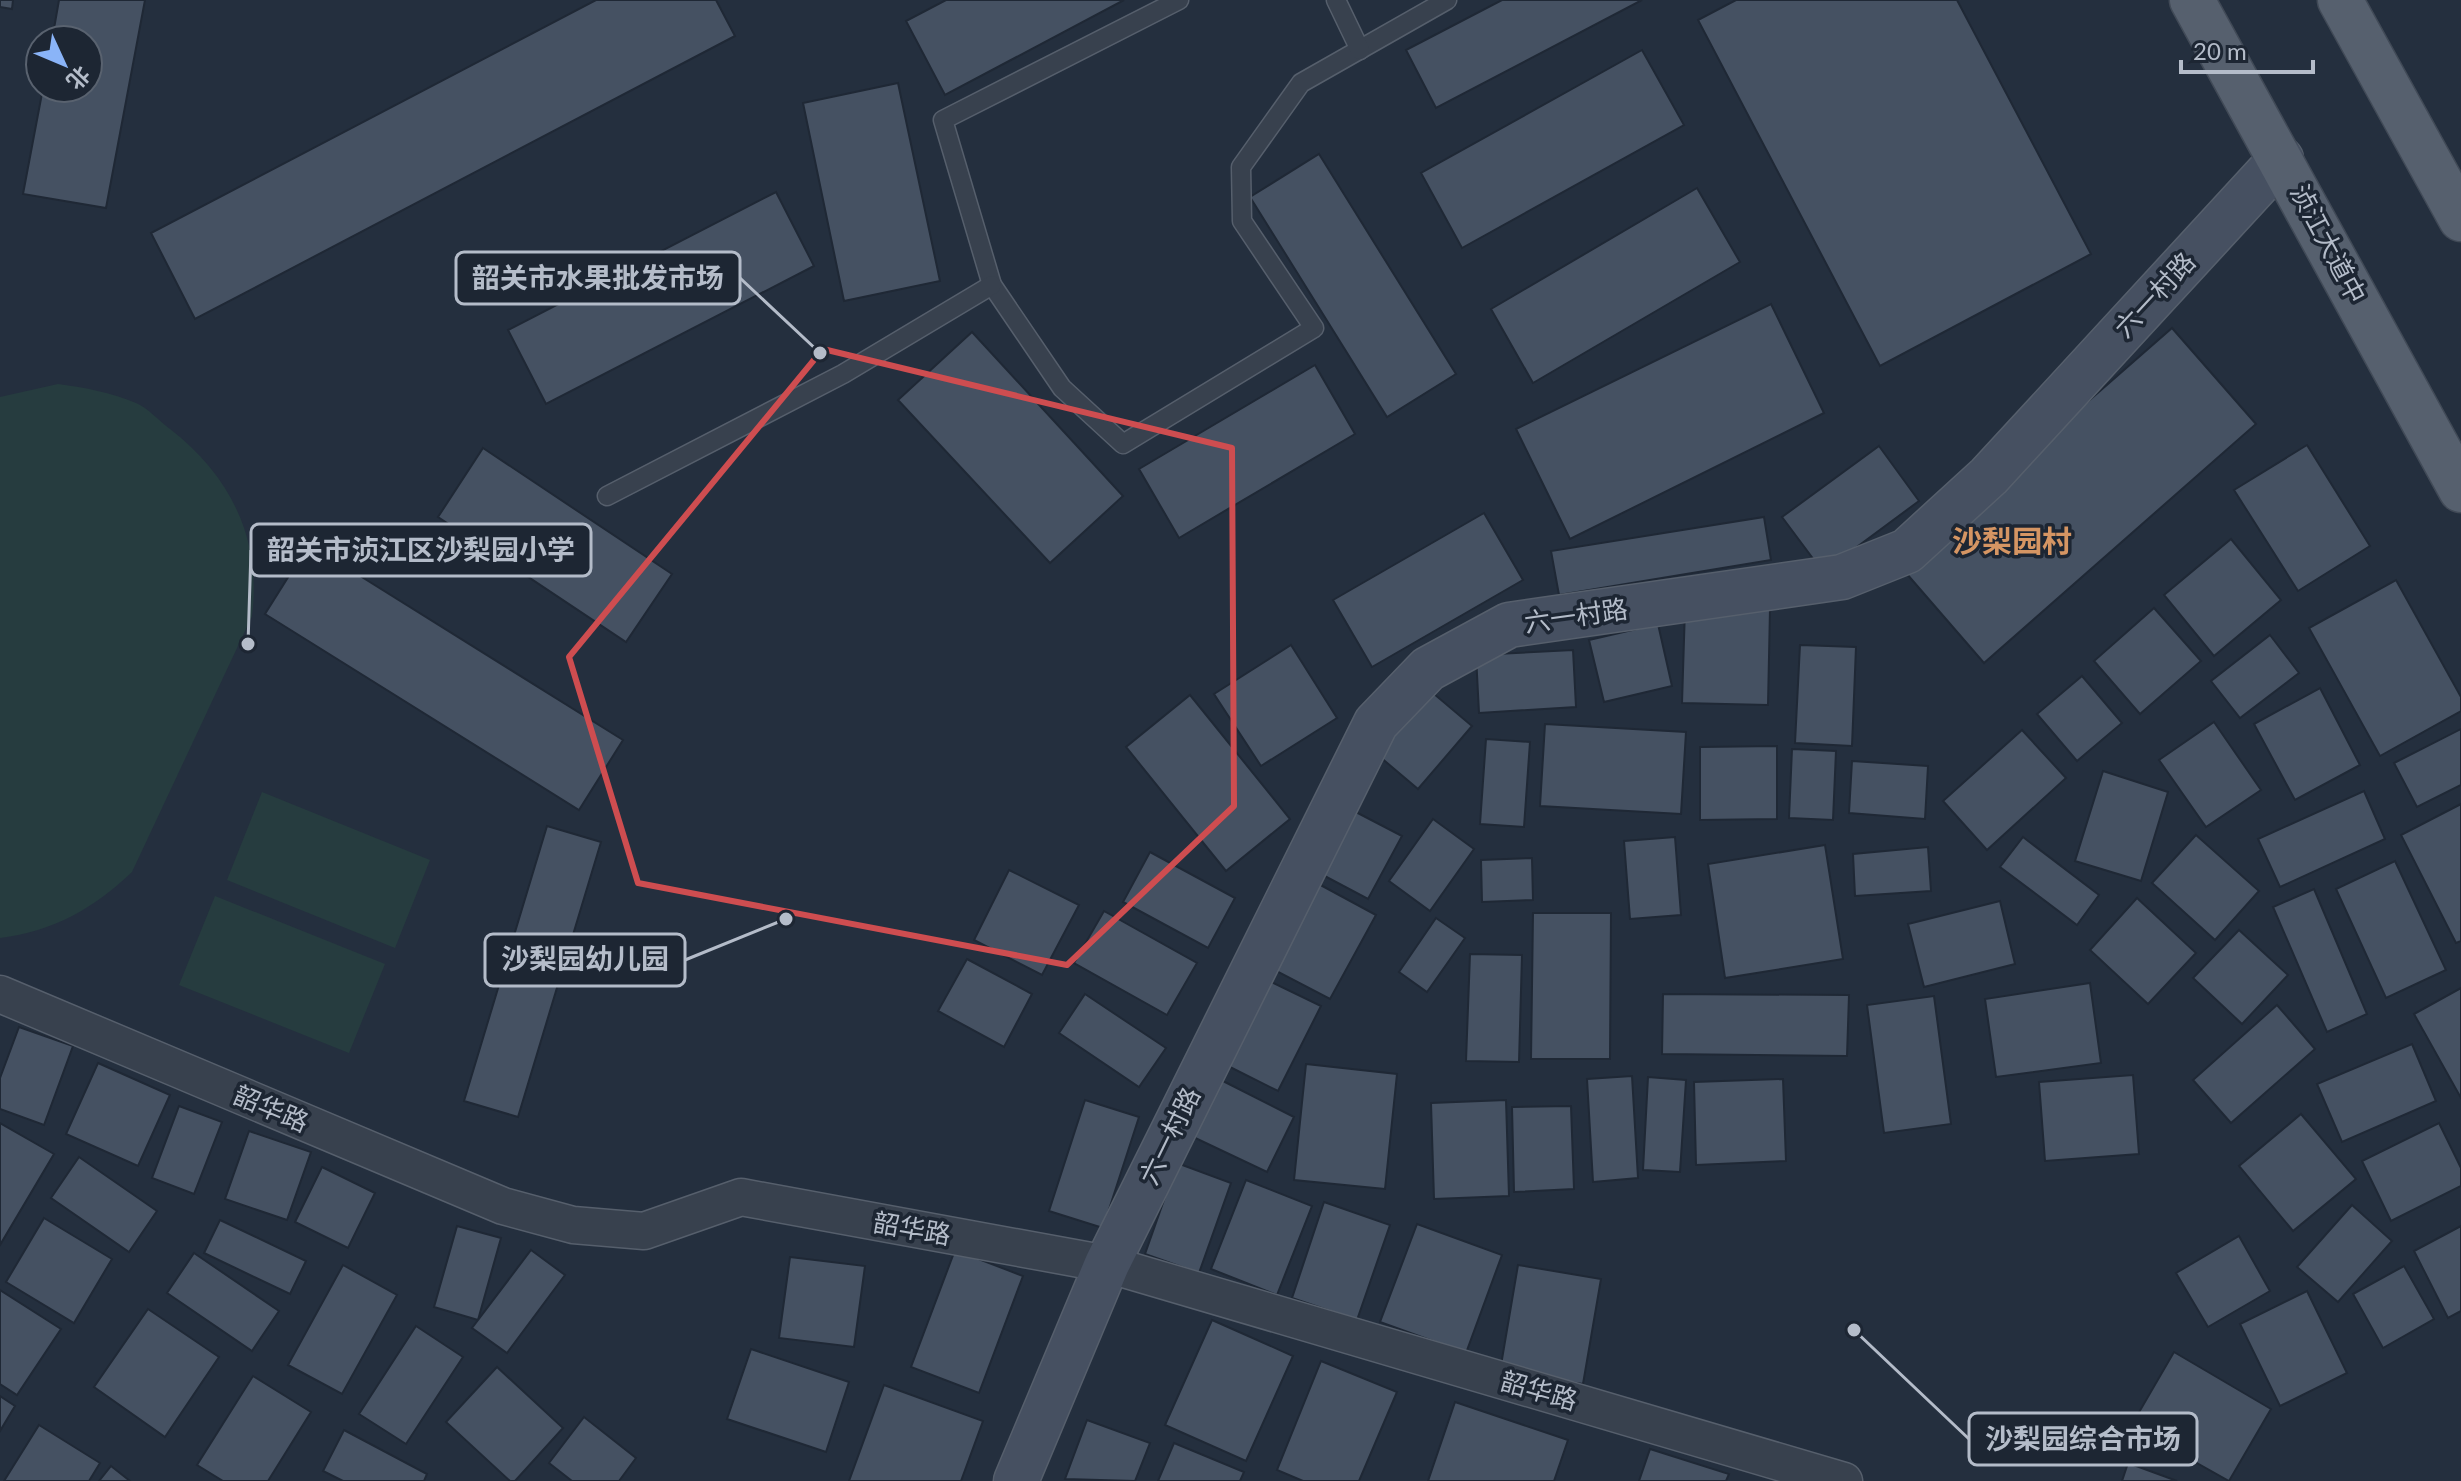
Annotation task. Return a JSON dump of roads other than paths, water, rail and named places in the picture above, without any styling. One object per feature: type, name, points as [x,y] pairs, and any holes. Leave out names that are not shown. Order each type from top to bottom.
[{"type":"main road","name":"浈江大道中","points":[[2192,0],[2461,490]]},
{"type":"main road","points":[[2340,0],[2461,219]]},
{"type":"street","name":"六一村路","points":[[1016,1481],[1107,1264],[1376,723],[1428,669],[1509,625],[1842,577],[1907,551],[1989,476],[2281,159]]},
{"type":"street","name":"韶华路","points":[[0,994],[503,1206],[573,1225],[644,1231],[741,1197],[1107,1264],[1844,1481]]},
{"type":"lane","points":[[1179,0],[943,120],[992,285],[1062,388],[1123,444],[1314,328],[1242,221],[1241,167],[1301,83],[1447,0]]},
{"type":"lane","points":[[1336,0],[1360,50]]},
{"type":"lane","points":[[607,496],[843,374],[992,285]]},
{"type":"place","name":"韶关市水果批发市场","points":[[820,353]]},
{"type":"place","name":"韶关市浈江区沙梨园小学","points":[[248,644]]},
{"type":"place","name":"沙梨园幼儿园","points":[[786,919]]},
{"type":"place","name":"沙梨园综合市场","points":[[1854,1330]]},
{"type":"district","name":"沙梨园村","points":[[2012,542]]}]
